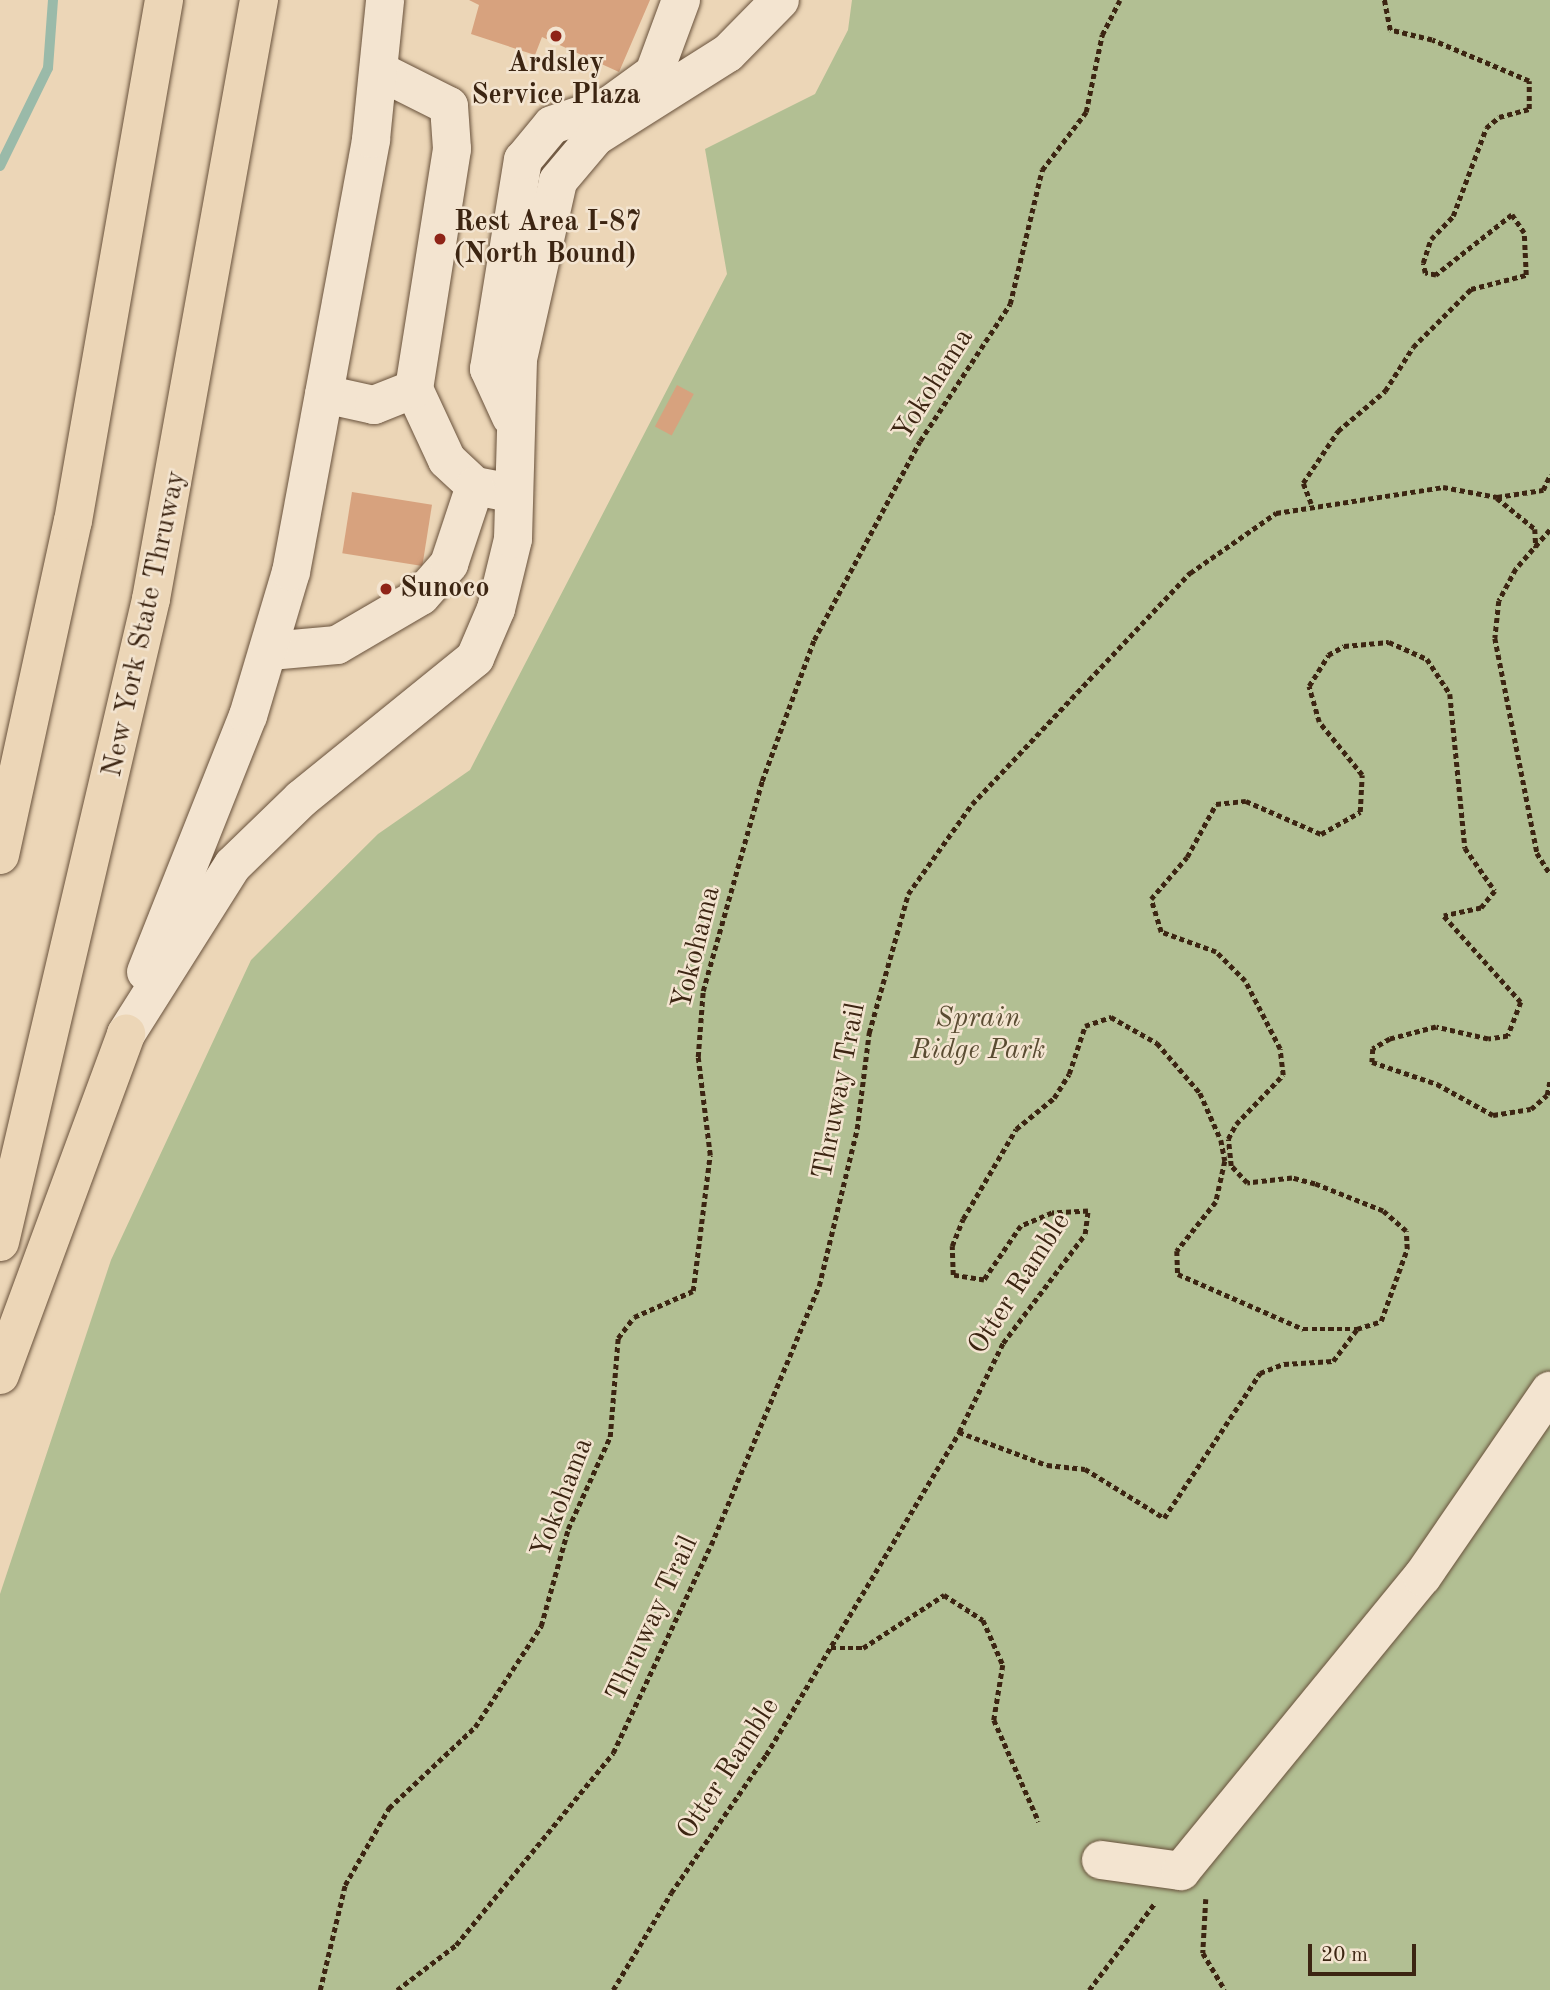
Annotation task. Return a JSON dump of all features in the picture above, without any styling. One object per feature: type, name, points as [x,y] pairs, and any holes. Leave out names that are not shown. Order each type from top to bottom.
[{"type":"highway","points":[[0,855],[78,494],[164,0]]},
{"type":"highway","name":"New York State Thruway","points":[[0,1242],[151,599],[259,0]]},
{"type":"highway","points":[[0,1375],[126,1034]]},
{"type":"street","points":[[126,1034],[270,651],[324,394],[379,71],[385,0]]},
{"type":"street","points":[[515,425],[489,369],[523,160],[552,125],[610,105],[654,73],[681,0]]},
{"type":"street","points":[[126,1034],[233,865],[301,799],[475,658],[506,576],[518,494],[515,425],[518,359],[558,181],[595,137],[728,53],[780,0]]},
{"type":"street","points":[[379,71],[449,106],[452,149],[414,389],[447,460],[475,486],[518,494]]},
{"type":"street","points":[[324,394],[374,405],[414,389]]},
{"type":"street","points":[[270,651],[337,645],[421,596],[449,564],[475,486]]},
{"type":"street","points":[[1101,1860],[1181,1871],[1422,1577],[1550,1391]]},
{"type":"path","name":"Yokohama","points":[[320,1990],[320,1969],[340,1922],[345,1885],[389,1808],[475,1727],[541,1626],[568,1529],[610,1437],[618,1338],[634,1317],[693,1291],[710,1155],[698,1057],[703,991],[762,781],[814,640],[920,441],[1010,304],[1042,170],[1086,112],[1102,35],[1120,0]]},
{"type":"path","points":[[1311,504],[1303,483],[1338,431],[1385,391],[1413,347],[1471,289],[1527,275],[1524,233],[1512,215],[1436,275],[1425,273],[1423,263],[1431,239],[1453,216],[1486,128],[1499,117],[1529,109],[1529,82],[1432,40],[1390,30],[1384,0]]},
{"type":"path","name":"Thruway Trail","points":[[397,1990],[456,1945],[613,1753],[711,1545],[819,1286],[856,1129],[869,1033],[908,894],[972,804],[1190,573],[1276,513],[1311,504],[1443,487],[1497,497],[1543,490],[1550,475]]},
{"type":"path","points":[[1497,497],[1535,529],[1536,549]]},
{"type":"path","points":[[1550,530],[1516,569],[1499,601],[1495,638],[1537,853],[1550,874]]},
{"type":"path","points":[[959,1432],[1046,1465],[1085,1469],[1164,1518],[1260,1373],[1284,1364],[1333,1361],[1357,1329],[1381,1321],[1407,1249],[1406,1231],[1383,1212],[1315,1184],[1292,1178],[1247,1183],[1231,1166],[1228,1139],[1236,1124],[1283,1076],[1280,1049],[1245,981],[1216,952],[1161,932],[1151,899],[1187,857],[1216,804],[1246,801],[1321,834],[1360,812],[1366,784],[1319,722],[1309,686],[1328,655],[1344,646],[1389,642],[1427,659],[1450,694],[1465,848],[1495,891],[1481,908],[1444,916],[1521,1002],[1508,1036],[1488,1039],[1436,1027],[1390,1039],[1373,1049],[1372,1062],[1437,1084],[1493,1115],[1531,1109],[1547,1096],[1550,1079]]},
{"type":"path","name":"Otter Ramble","points":[[613,1990],[830,1648],[959,1432],[1003,1343],[1090,1220],[1078,1207],[1021,1226],[984,1280],[971,1282],[953,1275],[956,1235],[1016,1129],[1054,1098],[1069,1074],[1078,1038],[1098,1019],[1126,1023],[1157,1043],[1200,1093],[1222,1140],[1225,1161],[1216,1202],[1177,1251],[1178,1274],[1303,1329],[1357,1329]]},
{"type":"path","points":[[830,1648],[863,1648],[944,1595],[983,1620],[1003,1665],[994,1720],[1039,1822]]},
{"type":"path","points":[[1089,1990],[1181,1871],[1206,1899],[1203,1954],[1225,1990]]},
{"type":"green space","name":"Sprain Ridge Park","points":[[852,0],[1550,0],[1550,1990],[0,1990],[0,1594],[111,1260],[251,960],[378,834],[470,770],[727,274],[705,149],[815,94],[848,30]]},
{"type":"building","name":"Ardsley Service Plaza","points":[[469,0],[650,0],[619,72],[542,37],[535,55],[471,34],[479,5]]},
{"type":"building","points":[[677,385],[694,394],[672,435],[655,426]]},
{"type":"building","points":[[352,492],[432,505],[422,566],[342,553]]},
{"type":"waterway","points":[[0,166],[48,68],[53,0]]},
{"type":"place","name":"Ardsley Service Plaza","points":[[556,36]]},
{"type":"place","name":"Rest Area I-87 (North Bound)","points":[[440,239]]},
{"type":"place","name":"Sunoco","points":[[386,589]]}]
